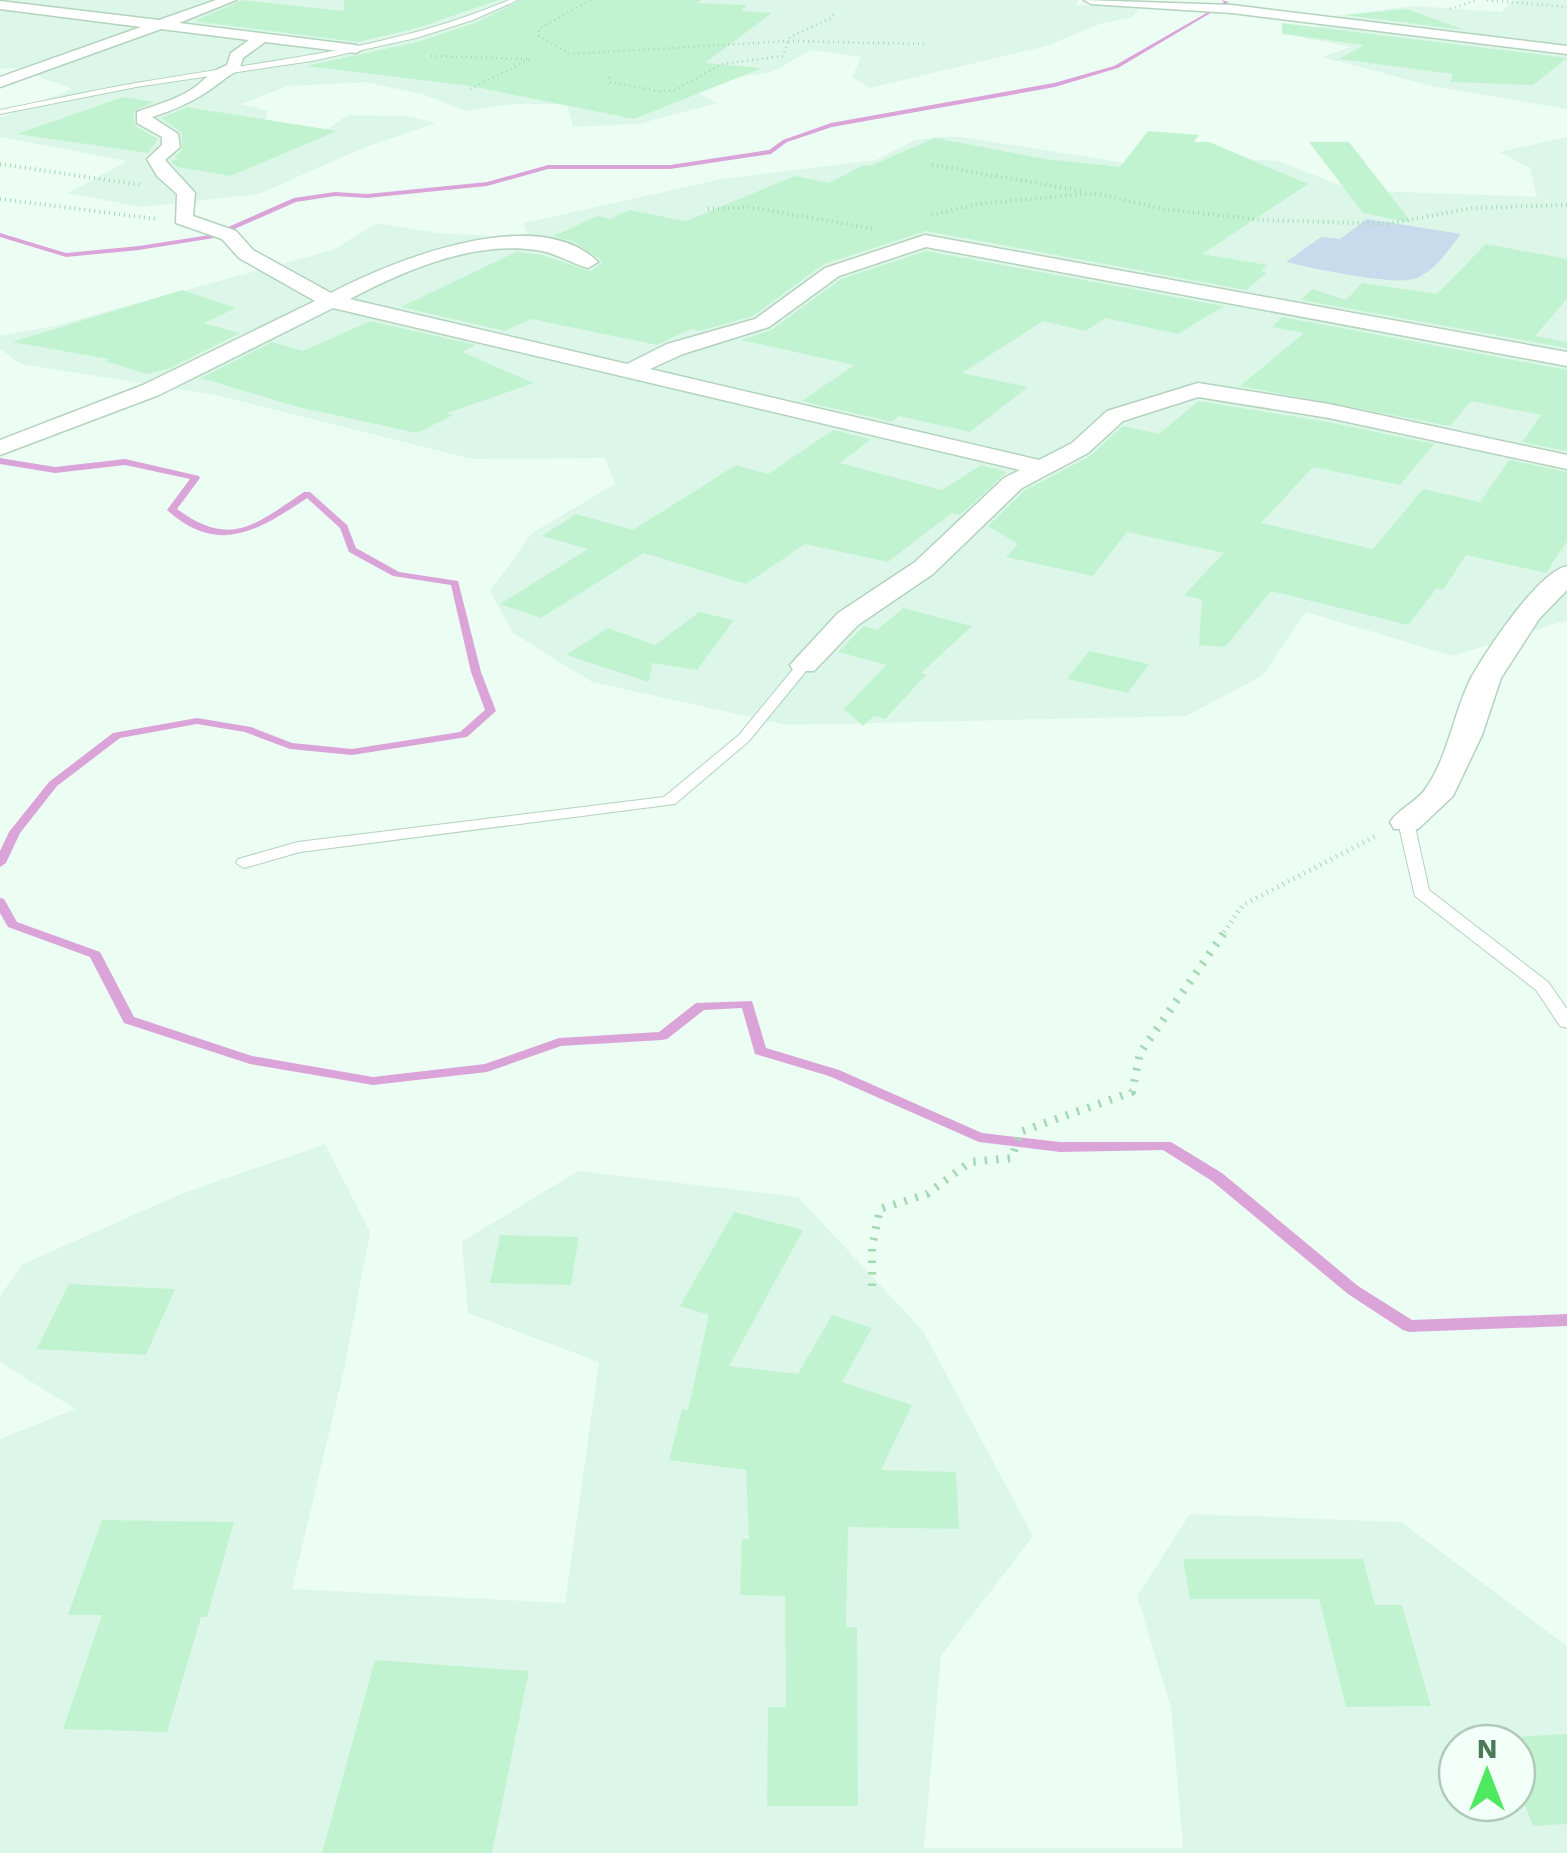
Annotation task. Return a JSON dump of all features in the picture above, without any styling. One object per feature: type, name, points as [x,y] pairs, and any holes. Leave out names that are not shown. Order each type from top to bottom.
[{"type":"street","points":[[0,82],[229,0]]},
{"type":"street","points":[[1091,0],[1232,9],[1567,50]]},
{"type":"street","points":[[0,6],[356,49]]},
{"type":"street","points":[[260,38],[236,56],[234,67],[213,76],[206,86],[142,116],[145,124],[170,134],[172,147],[156,159],[186,196],[183,220],[217,230],[246,254],[331,300],[633,368],[1039,467]]},
{"type":"street","points":[[633,368],[675,348],[762,323],[832,272],[925,241],[1255,301],[1368,326],[1567,359]]},
{"type":"street","points":[[0,448],[151,390],[331,300],[442,254],[485,246],[536,244],[588,262]]},
{"type":"street","points":[[804,665],[848,619],[924,568],[1013,484],[1080,448],[1115,416],[1198,390],[1329,411],[1567,462]]},
{"type":"street","points":[[1406,822],[1436,796],[1466,736],[1486,678],[1529,614],[1567,574]]},
{"type":"lane","points":[[0,112],[356,49],[471,19],[515,0]]},
{"type":"lane","points":[[244,863],[298,847],[669,801],[744,738],[804,665]]},
{"type":"lane","points":[[1406,822],[1421,892],[1542,986],[1567,1022]]},
{"type":"path","points":[[590,0],[539,29],[539,36],[551,41],[558,51],[570,54],[789,41],[924,44]]},
{"type":"path","points":[[1486,0],[1567,7]]},
{"type":"path","points":[[609,77],[610,82],[626,86],[674,90],[722,64],[783,56],[784,44],[796,33],[831,18],[835,12]]},
{"type":"path","points":[[426,55],[529,56],[530,59],[470,89]]},
{"type":"path","points":[[0,164],[74,172],[186,196]]},
{"type":"path","points":[[932,164],[1164,209],[1242,218],[1386,224],[1473,208],[1567,205]]},
{"type":"path","points":[[901,232],[938,212],[1094,193]]},
{"type":"path","points":[[0,199],[73,205],[217,230]]},
{"type":"path","points":[[708,210],[749,207],[849,227],[901,232],[925,241]]},
{"type":"path","points":[[872,1286],[872,1247],[880,1209],[927,1194],[970,1162],[1012,1158],[1020,1132],[1132,1092],[1140,1053],[1242,906],[1406,822]]},
{"type":"shaded area","points":[[0,0],[1078,0],[1076,5],[1139,8],[1132,17],[1100,24],[1046,46],[870,88],[852,77],[861,57],[811,50],[772,72],[727,79],[696,92],[718,103],[638,124],[573,127],[567,104],[511,104],[466,111],[422,94],[366,82],[288,86],[241,104],[268,111],[261,134],[300,147],[348,115],[406,116],[436,123],[363,148],[259,194],[142,207],[68,193],[127,161],[0,137],[0,118],[72,89],[16,68],[0,69]]},
{"type":"shaded area","points":[[1514,0],[1567,0],[1567,109],[1432,86],[1322,57],[1351,47],[1304,38],[1325,17],[1414,6],[1501,12]]},
{"type":"shaded area","points":[[962,137],[1150,167],[1211,157],[1278,161],[1353,190],[1537,197],[1530,168],[1499,152],[1567,137],[1567,620],[1453,656],[1306,612],[1262,676],[1186,716],[787,725],[592,682],[513,633],[490,591],[532,533],[615,484],[605,458],[472,459],[216,395],[21,364],[0,349],[0,336],[53,326],[333,250],[376,223],[438,233],[528,238],[524,223],[721,179],[876,160],[915,140]]},
{"type":"shaded area","points":[[1367,219],[1461,234],[1430,270],[1406,280],[1353,276],[1286,262],[1321,237],[1340,239]]},
{"type":"shaded area","points":[[325,1144],[370,1232],[344,1370],[292,1589],[565,1603],[599,1362],[468,1313],[462,1242],[578,1171],[798,1197],[923,1331],[1033,1536],[941,1656],[924,1848],[1183,1848],[1171,1708],[1137,1596],[1190,1514],[1401,1522],[1567,1646],[1567,1853],[0,1853],[0,1439],[75,1409],[0,1362],[0,1296],[23,1264],[181,1194]]},
{"type":"building","points":[[243,0],[344,11],[344,0],[499,0],[417,28],[358,42],[194,21]]},
{"type":"building","points":[[521,0],[701,0],[698,3],[747,5],[741,11],[772,13],[705,63],[762,68],[634,119],[470,86],[306,66],[417,42],[475,23]]},
{"type":"building","points":[[1407,9],[1465,30],[1345,15]]},
{"type":"building","points":[[1282,23],[1567,58],[1533,85],[1450,82],[1453,74],[1339,59],[1364,45],[1282,34]]},
{"type":"building","points":[[123,97],[154,102],[133,112],[135,126],[158,139],[148,153],[17,134]]},
{"type":"building","points":[[187,107],[337,131],[230,176],[177,167],[171,161],[179,158],[174,157],[182,150],[182,133],[161,118]]},
{"type":"building","points":[[1148,131],[1199,135],[1194,142],[1209,142],[1308,184],[1202,254],[1268,265],[1261,271],[1267,273],[1246,290],[926,231],[824,264],[753,316],[700,331],[691,329],[657,345],[531,319],[505,331],[401,307],[516,252],[542,255],[590,271],[602,263],[600,259],[574,242],[553,236],[598,216],[610,219],[629,210],[686,221],[795,176],[829,183],[863,165],[870,166],[935,138],[1045,159],[1120,167]]},
{"type":"building","points":[[1309,142],[1349,142],[1412,223],[1363,213]]},
{"type":"building","points":[[1486,244],[1567,259],[1567,299],[1535,336],[1567,342],[1567,348],[1301,300],[1312,289],[1346,300],[1362,283],[1437,294]]},
{"type":"building","points":[[926,251],[1224,306],[1178,334],[1105,318],[1086,331],[1043,321],[962,373],[1028,387],[970,432],[899,416],[892,422],[802,401],[854,365],[741,340],[771,330],[841,279]]},
{"type":"building","points":[[182,290],[236,308],[204,323],[240,333],[168,369],[147,374],[105,361],[109,359],[12,342]]},
{"type":"building","points":[[1282,317],[1567,370],[1567,451],[1522,442],[1541,415],[1471,401],[1450,426],[1240,386],[1304,333],[1272,327]]},
{"type":"building","points":[[370,321],[476,345],[462,352],[534,383],[447,413],[453,415],[417,433],[298,407],[201,378],[272,342],[303,351]]},
{"type":"building","points":[[1198,401],[1434,444],[1400,485],[1313,467],[1261,523],[1373,549],[1423,489],[1480,502],[1509,460],[1567,472],[1567,541],[1546,573],[1466,555],[1443,590],[1437,588],[1408,625],[1271,591],[1225,647],[1199,645],[1202,600],[1184,595],[1224,553],[1127,532],[1093,576],[1006,557],[1018,544],[988,526],[1024,491],[1090,456],[1123,426],[1159,434]]},
{"type":"building","points":[[833,430],[871,439],[840,463],[942,490],[981,465],[1007,472],[960,515],[952,513],[888,562],[805,544],[746,584],[644,553],[541,618],[500,604],[588,549],[542,536],[576,514],[633,530],[736,465],[768,474]]},
{"type":"building","points":[[903,608],[972,626],[921,673],[927,674],[885,719],[874,716],[863,726],[844,709],[886,665],[838,652],[864,626],[877,630]]},
{"type":"building","points":[[699,612],[734,620],[697,670],[652,663],[649,682],[566,655],[608,628],[655,645]]},
{"type":"building","points":[[1089,651],[1149,664],[1128,693],[1067,679]]},
{"type":"building","points":[[734,1212],[803,1230],[729,1366],[798,1374],[832,1315],[872,1328],[842,1382],[912,1405],[881,1470],[956,1472],[959,1529],[848,1527],[846,1627],[857,1627],[858,1806],[767,1806],[768,1707],[786,1707],[785,1596],[740,1595],[742,1539],[749,1539],[746,1470],[669,1460],[682,1409],[688,1410],[709,1315],[680,1306]]},
{"type":"building","points":[[500,1235],[579,1237],[571,1285],[490,1283]]},
{"type":"building","points":[[69,1284],[175,1289],[146,1355],[37,1349]]},
{"type":"building","points":[[102,1520],[234,1522],[207,1617],[201,1617],[167,1732],[63,1729],[102,1615],[68,1615]]},
{"type":"building","points":[[1183,1559],[1363,1559],[1375,1605],[1402,1605],[1431,1706],[1346,1707],[1319,1599],[1190,1599]]},
{"type":"building","points":[[375,1660],[529,1671],[492,1853],[322,1853]]},
{"type":"building","points":[[1567,1734],[1567,1824],[1532,1823],[1537,1823],[1537,1736]]},
{"type":"waterway","points":[[0,235],[66,255],[139,248],[212,237],[294,200],[487,184],[548,167],[670,167],[771,152],[785,141],[831,125],[1055,85],[1116,67],[1227,2],[1223,0]]},
{"type":"waterway","points":[[0,461],[55,470],[125,462],[196,478],[172,510],[191,524],[225,534],[257,525],[307,494],[344,527],[352,550],[396,574],[455,583],[476,672],[491,711],[463,735],[352,752],[290,746],[247,729],[197,721],[117,735],[53,784],[15,832],[0,863]]},
{"type":"waterway","points":[[0,902],[12,924],[95,955],[129,1020],[250,1060],[373,1081],[487,1068],[559,1042],[662,1036],[701,1006],[747,1004],[760,1051],[834,1073],[979,1137],[1060,1147],[1166,1145],[1217,1177],[1353,1290],[1409,1326],[1567,1320]]}]
